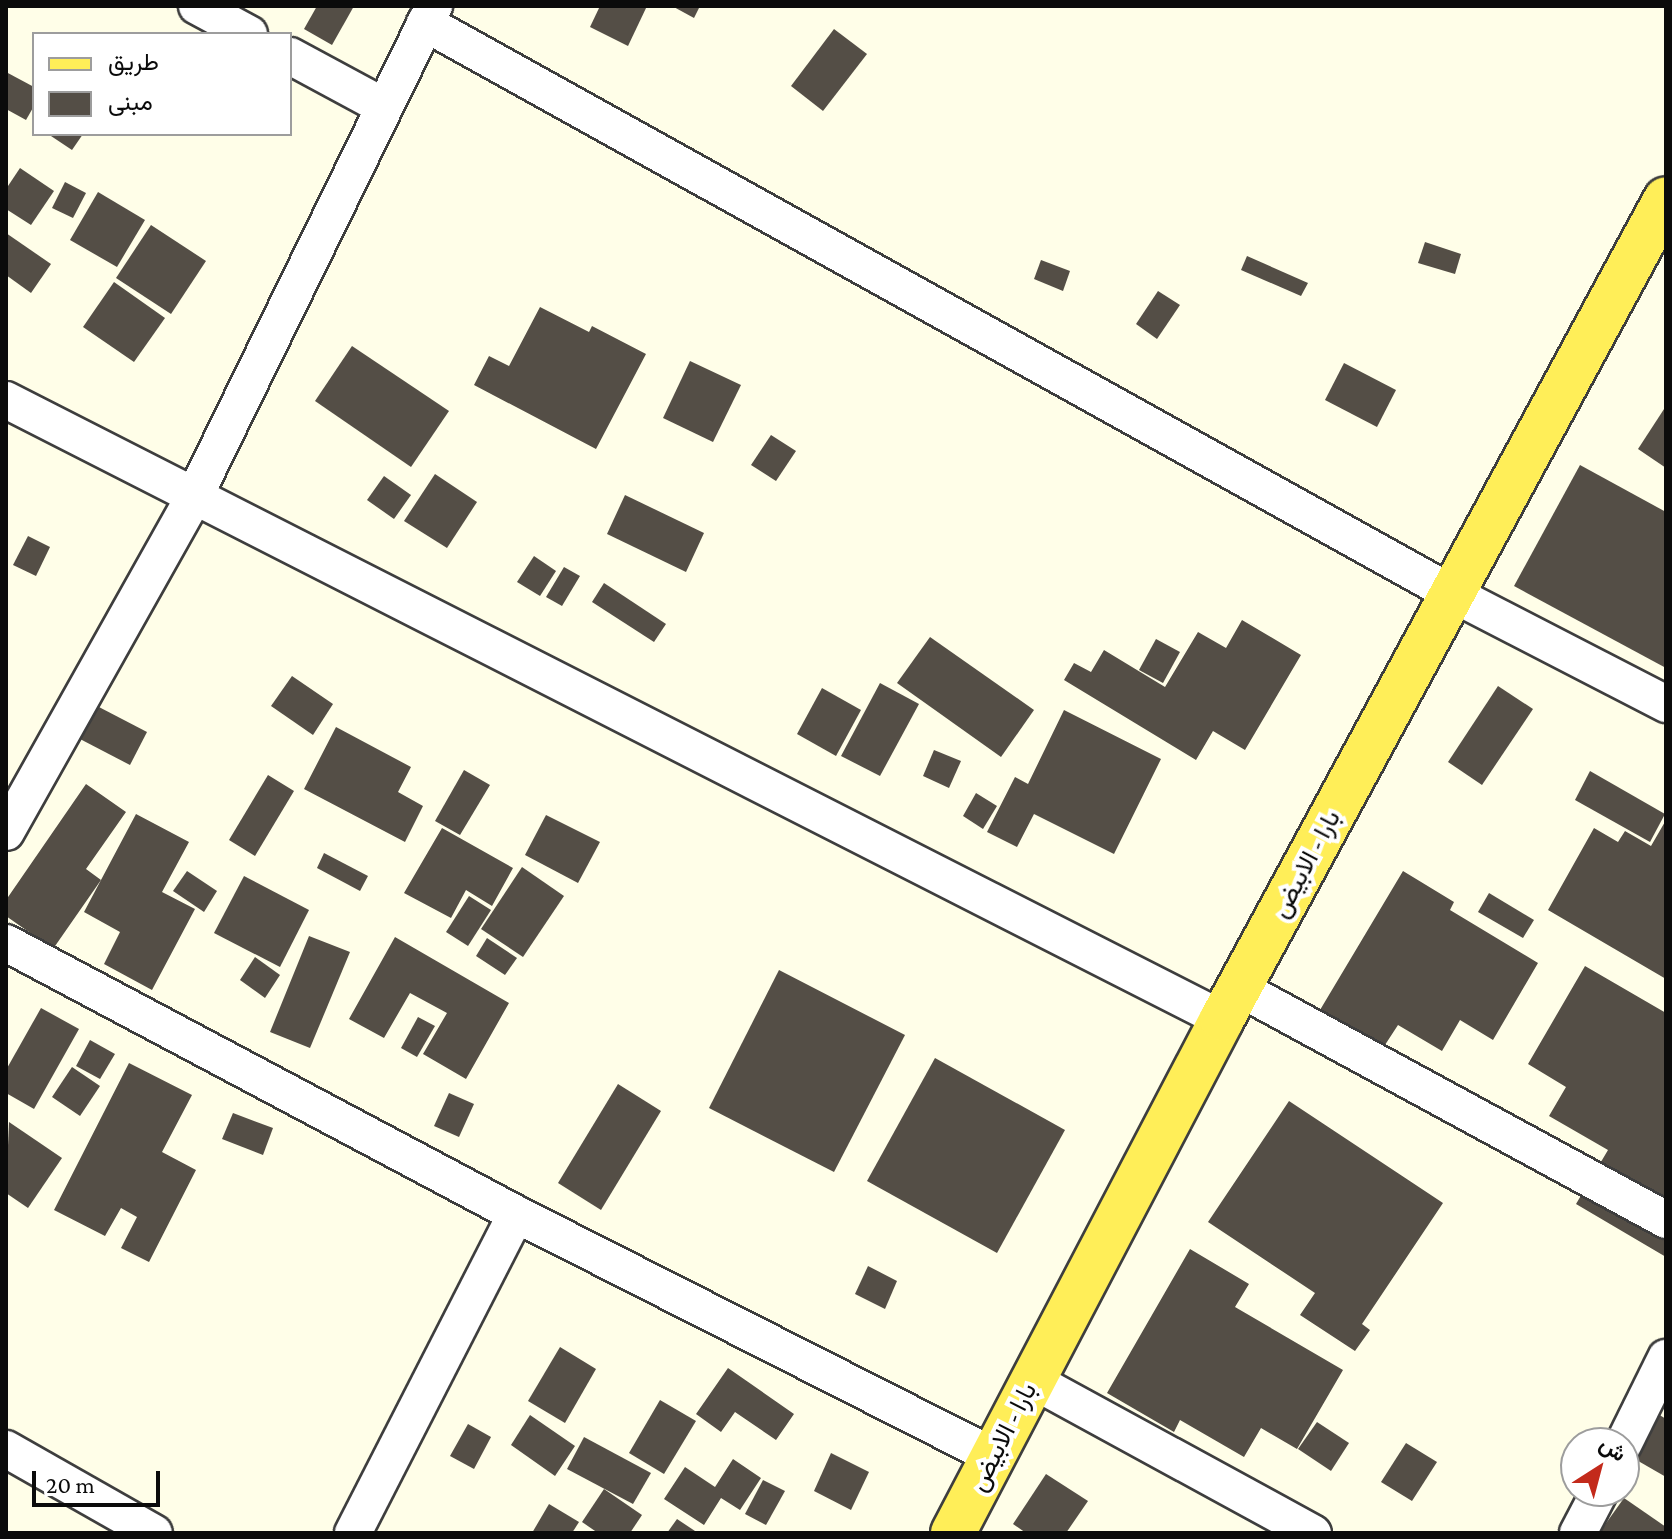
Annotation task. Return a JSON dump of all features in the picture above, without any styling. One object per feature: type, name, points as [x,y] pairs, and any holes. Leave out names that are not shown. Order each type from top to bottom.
[{"type":"main road","name":"بارا - الابيض","points":[[953,1533],[1231,1004],[1666,199]]},
{"type":"street","points":[[197,6],[245,32]]},
{"type":"street","points":[[6,832],[193,499],[381,105],[429,14],[1453,594],[1666,704]]},
{"type":"street","points":[[292,57],[381,105]]},
{"type":"street","points":[[6,400],[193,499],[1231,1004],[1666,1220]]},
{"type":"street","points":[[6,943],[516,1214],[993,1456]]},
{"type":"street","points":[[353,1533],[516,1214]]},
{"type":"street","points":[[1632,1427],[1666,1358]]},
{"type":"street","points":[[1032,1380],[1313,1533]]},
{"type":"street","points":[[6,1449],[154,1533]]},
{"type":"street","points":[[1578,1533],[1592,1507]]},
{"type":"building","points":[[317,6],[354,6],[332,45],[304,29]]},
{"type":"building","points":[[600,6],[647,6],[628,46],[590,27]]},
{"type":"building","points":[[672,6],[700,6],[694,18]]},
{"type":"building","points":[[834,29],[867,54],[823,111],[791,86]]},
{"type":"building","points":[[6,72],[32,86],[32,110],[26,120],[6,109]]},
{"type":"building","points":[[51,136],[82,136],[72,150]]},
{"type":"building","points":[[20,168],[54,191],[31,225],[6,209],[6,189]]},
{"type":"building","points":[[65,182],[86,193],[73,218],[52,208]]},
{"type":"building","points":[[98,192],[145,220],[117,267],[70,240]]},
{"type":"building","points":[[151,225],[206,261],[171,314],[116,278]]},
{"type":"building","points":[[6,233],[51,264],[31,293],[6,275]]},
{"type":"building","points":[[1425,242],[1461,254],[1455,274],[1418,263]]},
{"type":"building","points":[[1247,256],[1308,283],[1301,296],[1241,270]]},
{"type":"building","points":[[1041,260],[1070,271],[1063,291],[1034,279]]},
{"type":"building","points":[[114,282],[165,318],[134,362],[83,327]]},
{"type":"building","points":[[1158,291],[1180,305],[1157,339],[1136,324]]},
{"type":"building","points":[[540,307],[589,332],[592,326],[646,354],[596,449],[474,385],[489,356],[509,366]]},
{"type":"building","points":[[352,346],[449,411],[411,467],[315,401]]},
{"type":"building","points":[[690,361],[741,385],[713,442],[663,418]]},
{"type":"building","points":[[1344,363],[1396,390],[1377,427],[1325,400]]},
{"type":"building","points":[[1666,406],[1666,468],[1638,449]]},
{"type":"building","points":[[771,435],[796,451],[776,481],[751,465]]},
{"type":"building","points":[[1580,465],[1666,512],[1666,668],[1514,586]]},
{"type":"building","points":[[435,474],[477,502],[447,548],[404,521]]},
{"type":"building","points":[[384,476],[411,495],[394,519],[367,500]]},
{"type":"building","points":[[625,495],[704,533],[686,572],[607,534]]},
{"type":"building","points":[[28,536],[50,547],[36,576],[13,565]]},
{"type":"building","points":[[534,556],[556,571],[540,596],[517,582]]},
{"type":"building","points":[[564,567],[580,576],[562,606],[546,597]]},
{"type":"building","points":[[604,583],[666,624],[654,642],[592,602]]},
{"type":"building","points":[[1242,620],[1301,655],[1245,750],[1213,731],[1196,760],[1064,680],[1074,663],[1091,672],[1104,650],[1165,687],[1198,632],[1226,648]]},
{"type":"building","points":[[930,637],[1034,710],[1001,757],[897,683]]},
{"type":"building","points":[[1156,639],[1180,652],[1163,683],[1139,670]]},
{"type":"building","points":[[292,676],[333,704],[313,735],[271,706]]},
{"type":"building","points":[[880,683],[919,704],[880,776],[841,756]]},
{"type":"building","points":[[1498,686],[1533,709],[1482,785],[1448,762]]},
{"type":"building","points":[[822,688],[861,710],[836,756],[797,734]]},
{"type":"building","points":[[97,706],[147,732],[130,765],[80,739]]},
{"type":"building","points":[[1064,710],[1161,759],[1114,854],[1034,814],[1017,847],[987,832],[1015,777],[1028,784]]},
{"type":"building","points":[[336,727],[411,767],[398,792],[423,806],[405,842],[304,789]]},
{"type":"building","points":[[934,750],[961,761],[949,788],[923,776]]},
{"type":"building","points":[[464,770],[490,785],[460,835],[435,821]]},
{"type":"building","points":[[1590,771],[1665,814],[1650,842],[1575,800]]},
{"type":"building","points":[[268,775],[294,791],[255,856],[229,840]]},
{"type":"building","points":[[86,784],[126,812],[86,869],[101,880],[53,949],[6,916],[6,900]]},
{"type":"building","points":[[976,793],[997,806],[983,829],[963,816]]},
{"type":"building","points":[[136,814],[189,842],[162,892],[195,909],[152,990],[104,964],[120,932],[84,912]]},
{"type":"building","points":[[546,815],[600,842],[578,883],[525,855]]},
{"type":"building","points":[[1666,820],[1666,979],[1548,910],[1594,828],[1618,842],[1625,831],[1651,846]]},
{"type":"building","points":[[442,828],[513,868],[492,906],[466,890],[451,918],[404,893]]},
{"type":"building","points":[[324,853],[368,876],[360,891],[317,868]]},
{"type":"building","points":[[522,867],[564,896],[523,957],[481,929]]},
{"type":"building","points":[[187,871],[217,891],[204,912],[173,891]]},
{"type":"building","points":[[1403,871],[1454,902],[1450,910],[1538,963],[1493,1040],[1460,1020],[1442,1051],[1398,1025],[1383,1048],[1320,1010]]},
{"type":"building","points":[[244,876],[309,910],[280,967],[214,933]]},
{"type":"building","points":[[1489,893],[1534,920],[1523,938],[1478,912]]},
{"type":"building","points":[[469,896],[491,910],[468,946],[446,932]]},
{"type":"building","points":[[309,936],[350,952],[310,1048],[270,1032]]},
{"type":"building","points":[[395,937],[509,1003],[466,1079],[423,1054],[447,1013],[410,993],[384,1038],[349,1019]]},
{"type":"building","points":[[487,938],[517,958],[505,975],[476,956]]},
{"type":"building","points":[[255,957],[280,975],[265,998],[240,980]]},
{"type":"building","points":[[1585,966],[1666,1013],[1666,1257],[1576,1204],[1608,1150],[1549,1116],[1566,1087],[1528,1064]]},
{"type":"building","points":[[779,970],[905,1035],[834,1172],[709,1108]]},
{"type":"building","points":[[41,1008],[79,1029],[34,1109],[6,1093],[6,1070]]},
{"type":"building","points":[[418,1017],[435,1026],[417,1057],[401,1048]]},
{"type":"building","points":[[90,1040],[115,1054],[100,1079],[76,1066]]},
{"type":"building","points":[[935,1058],[1065,1130],[997,1253],[867,1181]]},
{"type":"building","points":[[129,1063],[192,1095],[162,1152],[196,1170],[149,1262],[121,1248],[137,1217],[121,1208],[105,1236],[54,1210]]},
{"type":"building","points":[[72,1067],[100,1086],[80,1116],[52,1097]]},
{"type":"building","points":[[618,1084],[661,1111],[601,1210],[558,1183]]},
{"type":"building","points":[[449,1093],[474,1104],[459,1137],[434,1126]]},
{"type":"building","points":[[1289,1101],[1443,1203],[1362,1324],[1370,1330],[1355,1351],[1300,1315],[1315,1293],[1208,1222]]},
{"type":"building","points":[[233,1113],[273,1128],[263,1155],[222,1139]]},
{"type":"building","points":[[9,1122],[62,1158],[28,1208],[6,1193]]},
{"type":"building","points":[[1190,1249],[1249,1284],[1235,1307],[1343,1370],[1297,1449],[1261,1428],[1244,1457],[1180,1420],[1174,1432],[1107,1393]]},
{"type":"building","points":[[868,1266],[897,1281],[885,1309],[855,1294]]},
{"type":"building","points":[[560,1347],[596,1369],[565,1423],[528,1401]]},
{"type":"building","points":[[728,1368],[794,1414],[776,1440],[735,1412],[721,1432],[696,1414]]},
{"type":"building","points":[[660,1400],[696,1421],[664,1474],[629,1453]]},
{"type":"building","points":[[1658,1414],[1666,1419],[1666,1477],[1640,1462],[1640,1446]]},
{"type":"building","points":[[530,1415],[575,1446],[555,1476],[511,1445]]},
{"type":"building","points":[[1317,1422],[1349,1443],[1331,1471],[1298,1449]]},
{"type":"building","points":[[468,1424],[491,1437],[474,1469],[450,1456]]},
{"type":"building","points":[[584,1437],[651,1473],[633,1504],[567,1469]]},
{"type":"building","points":[[1406,1443],[1437,1462],[1412,1501],[1381,1482]]},
{"type":"building","points":[[831,1453],[869,1472],[851,1510],[814,1491]]},
{"type":"building","points":[[733,1459],[761,1478],[740,1510],[721,1498],[704,1525],[664,1499],[685,1467],[715,1487]]},
{"type":"building","points":[[1046,1474],[1088,1501],[1066,1533],[1026,1533],[1013,1524]]},
{"type":"building","points":[[763,1480],[785,1491],[766,1525],[745,1514]]},
{"type":"building","points":[[604,1489],[642,1515],[630,1533],[598,1533],[582,1522]]},
{"type":"building","points":[[549,1504],[579,1522],[572,1533],[532,1533]]},
{"type":"building","points":[[1618,1507],[1637,1507],[1666,1527],[1666,1533],[1599,1533]]},
{"type":"building","points":[[677,1519],[698,1533],[667,1533]]}]
